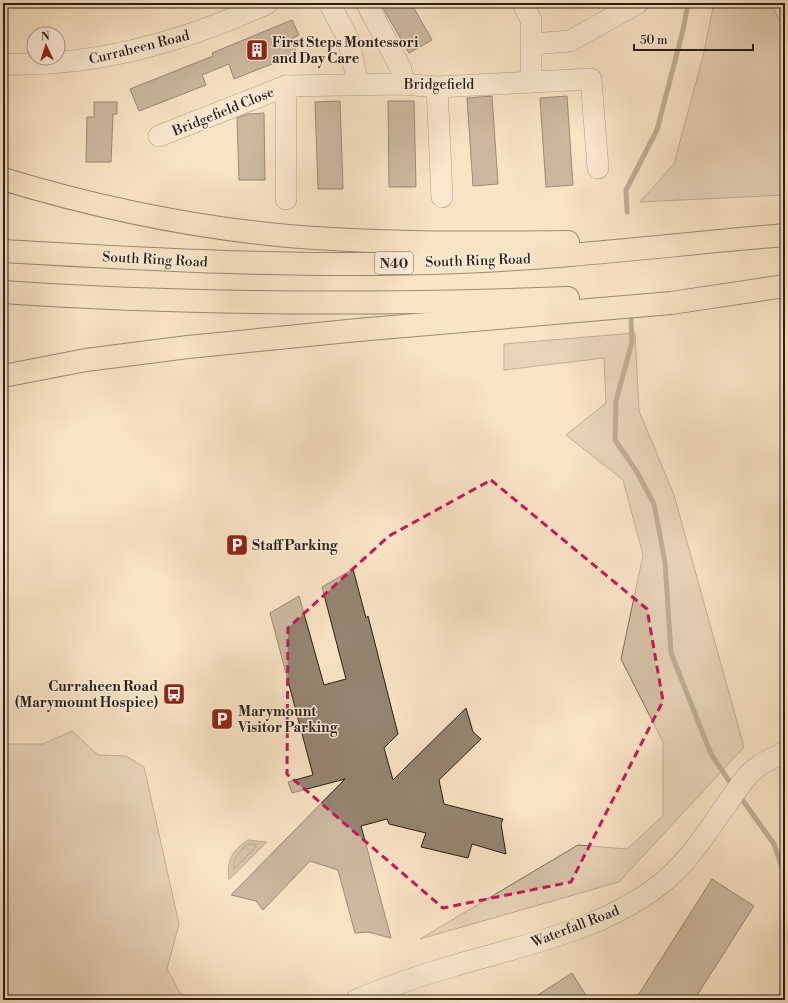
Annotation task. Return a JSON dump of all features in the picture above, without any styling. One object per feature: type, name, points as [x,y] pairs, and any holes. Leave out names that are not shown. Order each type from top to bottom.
[{"type":"highway","points":[[3,179],[35,189],[130,211],[211,226],[278,235],[399,241],[697,242]]},
{"type":"highway","name":"South Ring Road","points":[[3,251],[217,262],[311,264],[459,262],[581,255],[697,242],[785,235]]},
{"type":"highway","points":[[3,292],[158,301],[341,304],[456,302],[785,285]]},
{"type":"highway","points":[[3,376],[86,360],[188,347],[350,331],[671,303],[785,285]]},
{"type":"street","name":"Curraheen Road","points":[[3,64],[32,65],[94,60],[178,40],[219,25],[268,3]]},
{"type":"street","points":[[329,3],[350,43],[358,84]]},
{"type":"street","points":[[522,3],[531,20],[532,82]]},
{"type":"street","points":[[532,44],[570,41],[638,3]]},
{"type":"street","points":[[366,4],[402,69],[403,84]]},
{"type":"street","name":"Bridgefield","points":[[286,86],[403,84],[437,87],[591,79],[598,168]]},
{"type":"street","points":[[286,86],[286,199]]},
{"type":"street","name":"Bridgefield Close","points":[[159,136],[286,86]]},
{"type":"street","points":[[437,87],[442,197]]},
{"type":"street","name":"Waterfall Road","points":[[356,1000],[452,966],[546,940],[602,919],[636,901],[668,877],[686,858],[736,790],[761,764],[785,752]]},
{"type":"highlighted area","points":[[491,480],[647,609],[663,701],[571,882],[443,908],[287,774],[288,628],[389,536]]},
{"type":"shaded area","points":[[714,3],[771,3],[785,31],[785,195],[640,202],[674,164],[703,56]]},
{"type":"shaded area","points":[[635,333],[639,411],[674,495],[744,747],[619,882],[420,939],[578,845],[627,849],[663,816],[663,742],[621,659],[643,555],[623,480],[566,435],[606,403],[604,358],[504,370],[504,344]]},
{"type":"shaded area","points":[[72,731],[98,755],[126,756],[144,767],[179,924],[167,969],[180,993],[196,1000],[3,1000],[3,744],[43,744]]},
{"type":"water","points":[[248,840],[267,842],[229,880],[228,867],[231,857],[242,844]]},
{"type":"building","points":[[380,3],[411,3],[432,40],[409,53]]},
{"type":"building","points":[[292,20],[299,35],[291,39],[297,54],[234,79],[229,64],[202,75],[206,85],[139,111],[130,89],[213,56],[212,53]]},
{"type":"building","points":[[492,96],[498,184],[473,186],[467,98]]},
{"type":"building","points":[[567,96],[573,185],[546,187],[540,98]]},
{"type":"building","points":[[340,101],[343,189],[318,189],[315,102]]},
{"type":"building","points":[[388,101],[414,101],[416,187],[389,187]]},
{"type":"building","points":[[94,102],[117,102],[117,114],[113,114],[111,162],[86,162],[87,117],[94,117]]},
{"type":"building","points":[[264,113],[265,180],[239,180],[237,118],[248,114]]},
{"type":"building","points":[[353,569],[366,618],[368,616],[398,734],[384,748],[393,780],[466,708],[473,732],[481,739],[439,780],[444,804],[503,819],[501,824],[506,854],[472,844],[468,858],[421,847],[426,833],[389,824],[387,819],[361,826],[391,938],[368,932],[355,933],[338,870],[310,861],[263,910],[256,901],[231,895],[345,779],[292,793],[288,782],[313,775],[270,613],[299,596],[324,685],[346,679],[322,587]]},
{"type":"building","points":[[712,879],[754,906],[694,1000],[635,1000]]},
{"type":"building","points":[[572,973],[589,1000],[530,1000]]},
{"type":"waterway","points":[[627,212],[626,190],[657,130],[683,30],[688,3]]},
{"type":"waterway","points":[[631,318],[632,342],[616,401],[615,440],[637,472],[654,504],[665,562],[671,653],[711,754],[733,787]]},
{"type":"waterway","points":[[739,795],[774,844],[785,877]]},
{"type":"waterway","points":[[778,1000],[785,988]]},
{"type":"place","name":"First Steps Montessori and Day Care","points":[[257,50]]},
{"type":"place","name":"Staff Parking","points":[[237,545]]},
{"type":"place","name":"Curraheen Road (Marymount Hospice)","points":[[174,694]]},
{"type":"place","name":"Marymount Visitor Parking","points":[[222,719]]}]
